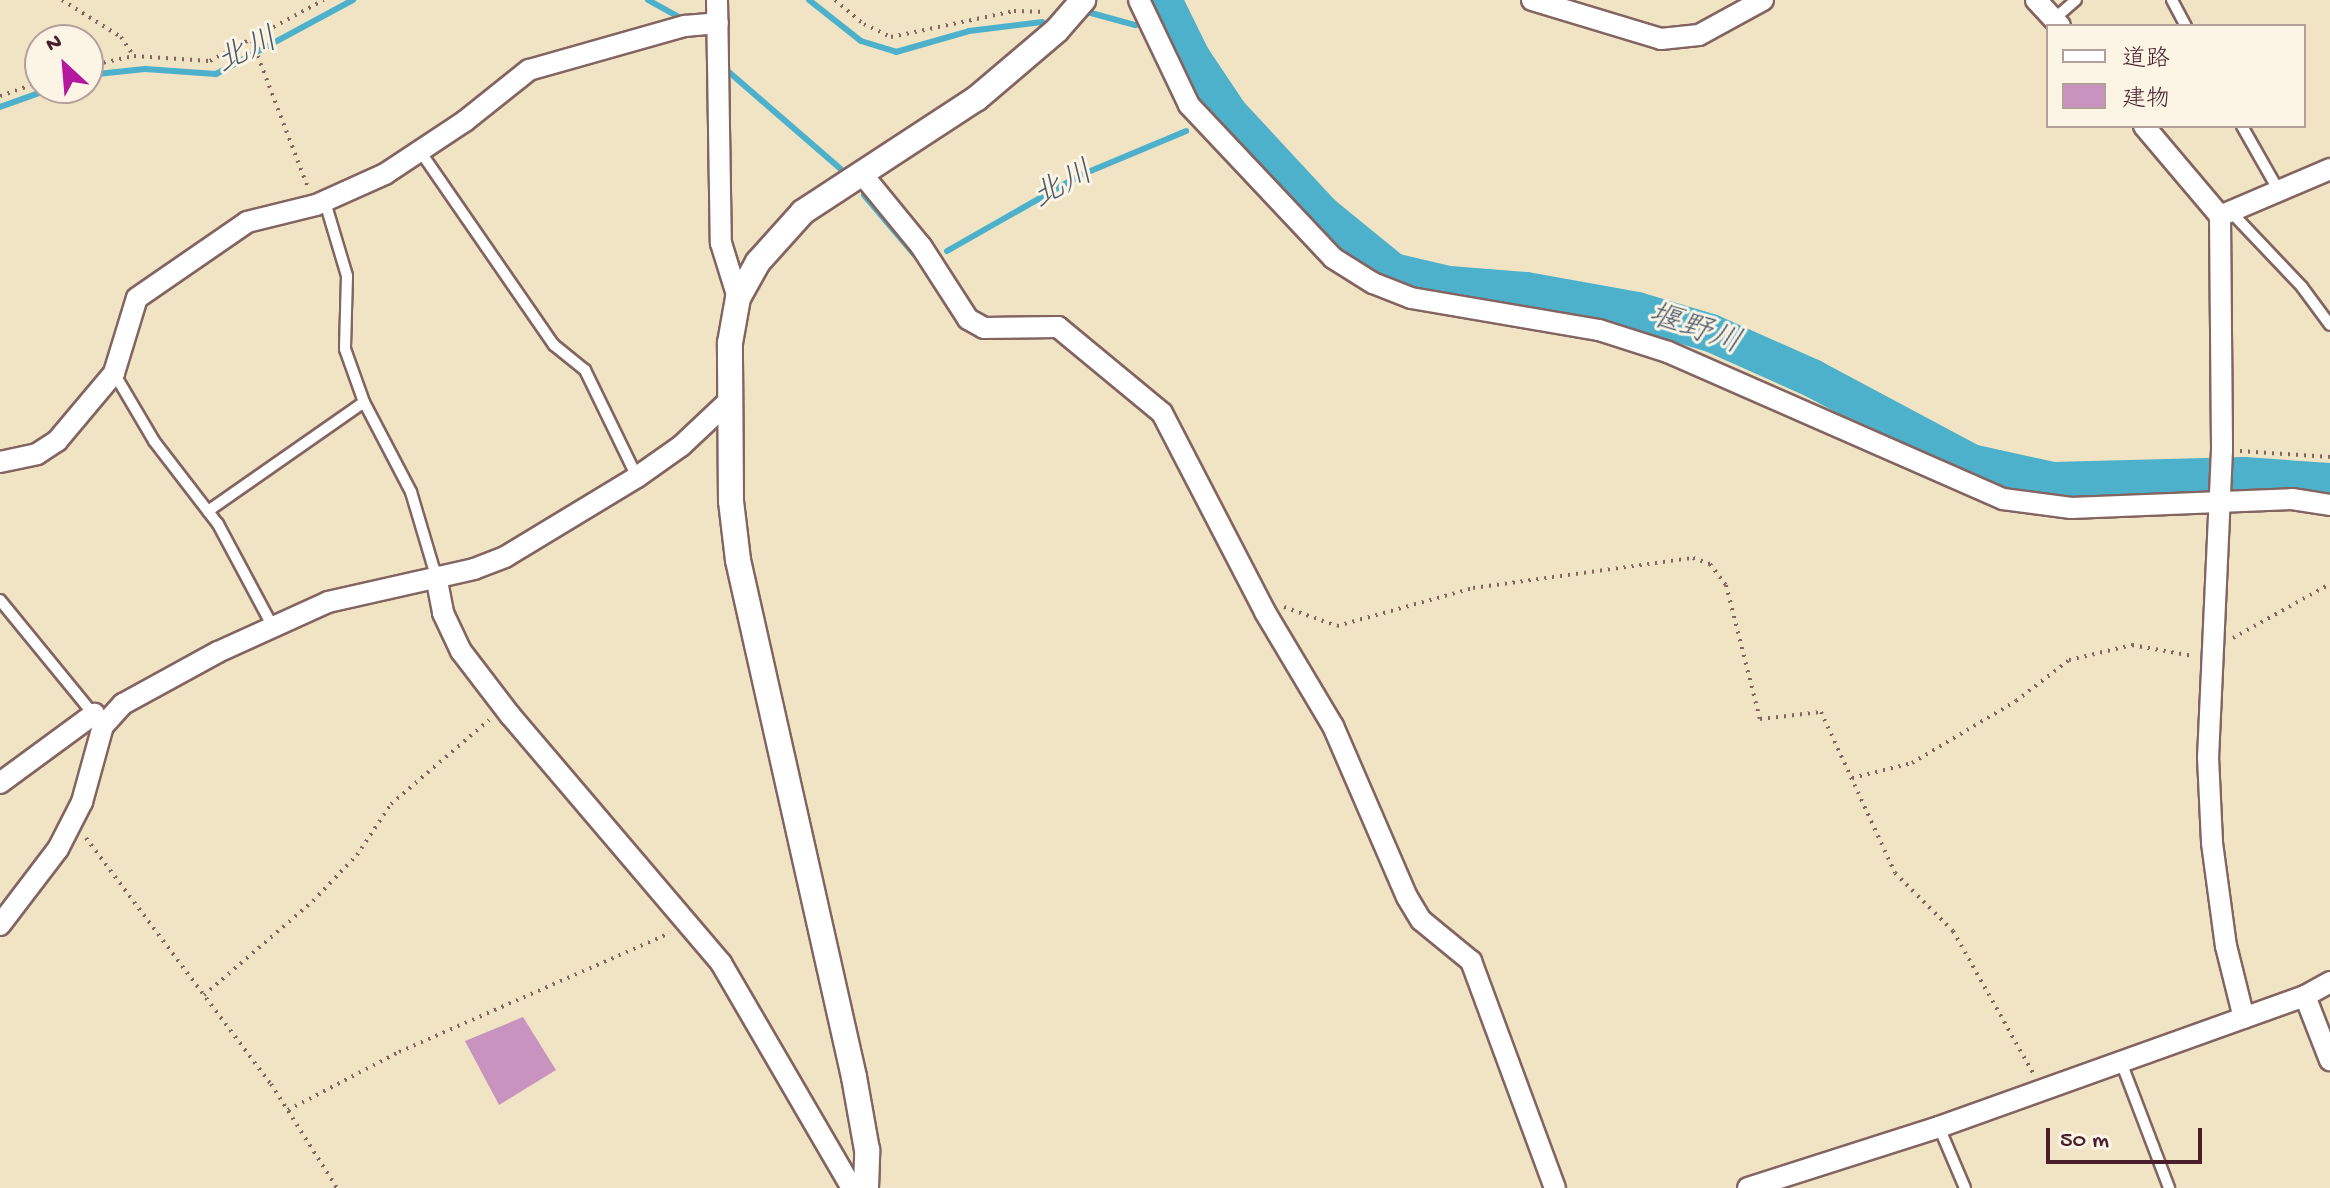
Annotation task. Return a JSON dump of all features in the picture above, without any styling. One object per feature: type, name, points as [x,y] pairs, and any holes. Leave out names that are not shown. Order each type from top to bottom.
[{"type":"street","points":[[717,0],[721,243],[738,298]]},
{"type":"street","points":[[1139,0],[1189,105],[1333,258],[1373,283],[1411,298],[1599,330],[1668,352],[2003,499],[2071,508],[2220,500],[2330,505]]},
{"type":"street","points":[[1532,0],[1661,39],[1699,35],[1763,0]]},
{"type":"street","points":[[2036,0],[2057,22]]},
{"type":"street","points":[[866,1188],[867,1150],[854,1077],[741,572],[731,501],[730,343],[738,298],[758,262],[803,212],[976,99],[1078,6]]},
{"type":"street","points":[[0,462],[37,454],[57,441],[114,373],[137,298],[157,280],[247,222],[321,204],[385,174],[529,70],[685,26],[718,23]]},
{"type":"street","points":[[2146,128],[2225,214],[2222,450],[2213,654],[2212,843],[2226,946],[2244,1018]]},
{"type":"street","points":[[2225,214],[2328,172]]},
{"type":"street","points":[[862,174],[921,246],[968,319],[984,328],[1058,327],[1162,413],[1262,606],[1333,726],[1407,897],[1421,920],[1471,961],[1555,1188]]},
{"type":"street","points":[[0,783],[123,704],[328,602],[505,557],[571,522],[637,477],[681,446],[730,400]]},
{"type":"street","points":[[436,576],[443,613],[461,651],[503,706],[692,924],[721,963],[852,1188]]},
{"type":"street","points":[[0,925],[58,849],[73,820],[98,720]]},
{"type":"street","points":[[1756,1187],[1939,1127],[2121,1062],[2305,996],[2330,982]]},
{"type":"street","points":[[2305,996],[2330,1060]]},
{"type":"lane","points":[[2057,22],[2076,0]]},
{"type":"lane","points":[[2172,0],[2185,24]]},
{"type":"lane","points":[[2243,128],[2279,191]]},
{"type":"lane","points":[[420,151],[554,345],[585,370],[637,477]]},
{"type":"lane","points":[[321,204],[347,276],[345,349],[364,402],[411,492],[436,576]]},
{"type":"lane","points":[[2225,214],[2302,287],[2330,325]]},
{"type":"lane","points":[[114,373],[154,441],[208,511],[273,627]]},
{"type":"lane","points":[[208,511],[364,402]]},
{"type":"lane","points":[[0,600],[98,720]]},
{"type":"lane","points":[[2121,1062],[2169,1188]]},
{"type":"lane","points":[[1939,1127],[1965,1188]]},
{"type":"path","points":[[62,0],[121,37],[134,56]]},
{"type":"path","points":[[104,63],[134,56],[210,61],[252,41],[308,3],[324,0]]},
{"type":"path","points":[[835,0],[864,24],[891,37],[1014,11],[1078,6]]},
{"type":"path","points":[[252,41],[321,204]]},
{"type":"path","points":[[0,96],[24,88]]},
{"type":"path","points":[[2222,450],[2330,457]]},
{"type":"path","points":[[1262,606],[1286,607],[1337,626],[1473,588],[1693,558],[1710,564],[1726,585],[1760,719],[1821,712],[1895,873],[1953,931],[2042,1090]]},
{"type":"path","points":[[1852,778],[1912,763],[2016,701],[2069,660],[2104,648],[2132,645],[2213,654],[2330,584]]},
{"type":"path","points":[[204,995],[313,901],[357,855],[391,804],[503,706]]},
{"type":"path","points":[[73,820],[288,1110],[337,1188]]},
{"type":"path","points":[[288,1110],[399,1052],[692,924]]},
{"type":"building","points":[[523,1017],[556,1070],[499,1105],[465,1041]]},
{"type":"waterway","name":"北川","points":[[104,73],[145,69],[216,74],[353,0]]},
{"type":"waterway","name":"北川","points":[[648,0],[677,16]]},
{"type":"waterway","points":[[809,0],[861,41],[896,52],[969,31],[1042,22]]},
{"type":"waterway","name":"堰野川","points":[[1163,0],[1191,57],[1229,114],[1323,215],[1393,272],[1449,285],[1526,291],[1637,311],[1711,333],[1812,378],[1971,463],[2053,481],[2244,476],[2330,482]]},
{"type":"waterway","points":[[1091,13],[1135,25]]},
{"type":"waterway","points":[[1176,48],[1191,57]]},
{"type":"waterway","name":"北川","points":[[730,73],[843,171]]},
{"type":"waterway","name":"北川","points":[[0,107],[24,98]]},
{"type":"waterway","name":"北川","points":[[947,251],[1081,175],[1186,131]]},
{"type":"waterway","name":"北川","points":[[864,195],[918,259]]}]
